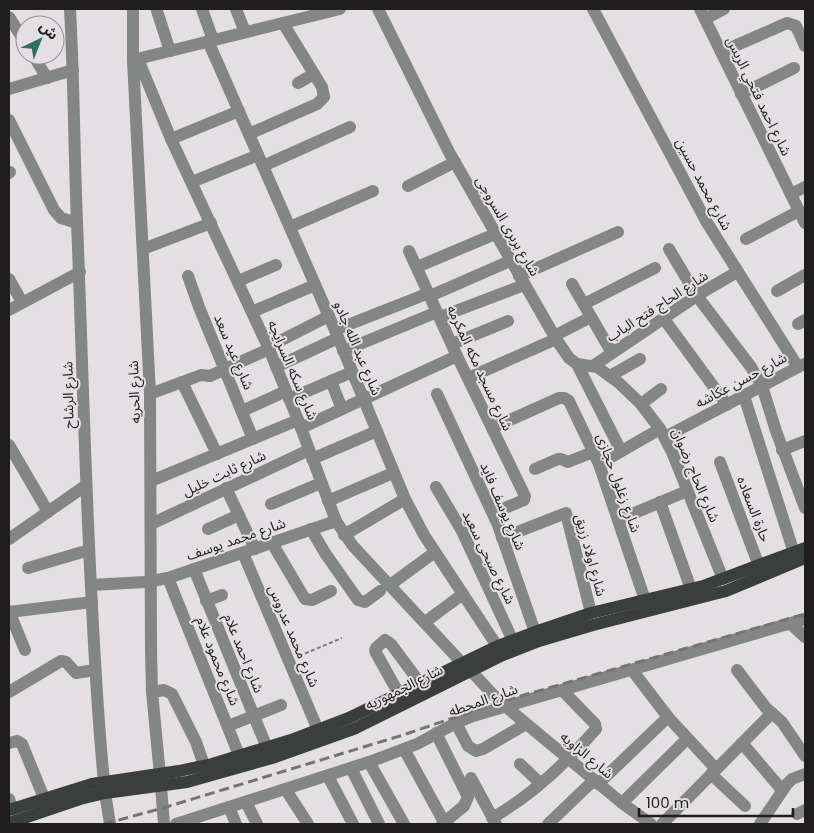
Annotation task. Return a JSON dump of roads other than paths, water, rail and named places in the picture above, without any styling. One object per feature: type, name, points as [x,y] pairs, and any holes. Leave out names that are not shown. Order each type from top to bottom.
[{"type":"main road","name":"شارع الجمهوريه","points":[[500,651],[513,641],[534,632],[591,614],[691,590],[801,553]]},
{"type":"main road","name":"شارع الجمهوريه","points":[[10,806],[104,787],[229,771],[272,758],[356,728],[466,667],[500,651],[593,624],[726,591],[801,553]]},
{"type":"main road","name":"شارع الجمهوريه","points":[[160,781],[204,765],[267,748],[318,730],[351,717],[420,683],[466,667]]},
{"type":"main road","name":"شارع الجمهوريه","points":[[9,823],[80,799],[104,787]]},
{"type":"street","name":"شارع الرشاح","points":[[70,9],[80,272],[85,486],[95,670],[104,787],[110,824]]},
{"type":"street","name":"شارع الحريه","points":[[133,9],[150,394],[151,524],[148,582],[152,692],[164,824]]},
{"type":"street","name":"شارع عبد الله جادو","points":[[202,9],[210,41],[248,134],[316,285],[405,499],[424,535],[500,651]]},
{"type":"street","points":[[236,9],[244,32]]},
{"type":"street","points":[[136,59],[340,9]]},
{"type":"street","name":"شارع بربرى السروجى","points":[[378,9],[455,162],[555,337],[569,358],[577,364],[621,451]]},
{"type":"street","name":"شارع محمد حسين","points":[[593,9],[696,202],[737,272],[802,366]]},
{"type":"street","points":[[702,14],[724,9]]},
{"type":"street","points":[[157,10],[170,50]]},
{"type":"street","name":"شارع احمد فتحي الريس","points":[[702,14],[805,223]]},
{"type":"street","points":[[248,134],[320,103],[324,93],[283,23]]},
{"type":"street","points":[[721,52],[788,23],[796,26],[805,46]]},
{"type":"street","name":"شارع سكه السرايجه","points":[[136,59],[268,348],[300,424],[336,521],[344,535],[385,588],[425,622],[506,707]]},
{"type":"street","points":[[39,65],[47,78]]},
{"type":"street","points":[[742,94],[794,68]]},
{"type":"street","points":[[11,84],[47,78],[73,70]]},
{"type":"street","points":[[298,83],[314,74]]},
{"type":"street","points":[[172,139],[239,111]]},
{"type":"street","points":[[9,120],[54,210],[62,218],[77,223]]},
{"type":"street","points":[[192,182],[260,161],[350,127]]},
{"type":"street","points":[[408,186],[455,162]]},
{"type":"street","points":[[791,194],[805,187]]},
{"type":"street","points":[[290,227],[372,191]]},
{"type":"street","points":[[746,239],[799,211]]},
{"type":"street","points":[[143,249],[211,223]]},
{"type":"street","points":[[343,351],[391,331],[438,315],[522,280],[618,232]]},
{"type":"street","points":[[417,267],[495,234]]},
{"type":"street","points":[[669,249],[697,296],[751,367],[762,386],[782,450],[805,508]]},
{"type":"street","name":"شارع مسجد مكه المكرمه","points":[[409,250],[525,498],[492,513]]},
{"type":"street","points":[[276,367],[336,334],[384,311],[510,261]]},
{"type":"street","points":[[238,281],[276,265]]},
{"type":"street","points":[[584,304],[655,268]]},
{"type":"street","points":[[9,310],[80,272]]},
{"type":"street","name":"شارع الحاج فتح الباب","points":[[593,366],[697,296],[737,272]]},
{"type":"street","points":[[777,291],[805,275]]},
{"type":"street","name":"شارع عيد سعد","points":[[188,276],[253,439]]},
{"type":"street","points":[[9,279],[22,302]]},
{"type":"street","points":[[572,284],[612,353]]},
{"type":"street","points":[[252,312],[316,285]]},
{"type":"street","points":[[384,311],[391,331]]},
{"type":"street","points":[[150,394],[201,375],[210,376],[225,370],[329,316]]},
{"type":"street","points":[[468,378],[555,337],[591,317]]},
{"type":"street","points":[[664,319],[727,405]]},
{"type":"street","points":[[452,344],[508,320]]},
{"type":"street","points":[[151,481],[253,439],[342,409],[457,356]]},
{"type":"street","points":[[610,376],[640,359]]},
{"type":"street","name":"شارع الحاج رضوان","points":[[577,364],[593,366],[610,376],[641,404],[662,433],[723,579]]},
{"type":"street","name":"شارع حسن عكاشه","points":[[599,464],[621,451],[727,405],[802,366]]},
{"type":"street","points":[[242,411],[352,372]]},
{"type":"street","points":[[331,381],[342,409]]},
{"type":"street","points":[[182,382],[217,454]]},
{"type":"street","points":[[641,404],[661,389]]},
{"type":"street","name":"شارع يوسف فايد","points":[[437,394],[492,513],[534,632]]},
{"type":"street","points":[[744,396],[801,553]]},
{"type":"street","name":"شارع زغلول حجازى","points":[[492,428],[559,398],[564,398],[570,403],[599,464],[644,600]]},
{"type":"street","name":"شارع ثابت خليل","points":[[151,524],[226,488],[311,454],[377,431]]},
{"type":"street","points":[[782,450],[805,441]]},
{"type":"street","points":[[9,445],[48,512]]},
{"type":"street","points":[[535,470],[558,459],[568,462],[593,452]]},
{"type":"street","name":"حارة السعاده","points":[[720,462],[759,566]]},
{"type":"street","points":[[328,502],[393,473]]},
{"type":"street","points":[[271,504],[321,483]]},
{"type":"street","points":[[9,539],[85,486]]},
{"type":"street","name":"شارع صبحى سعيد","points":[[436,487],[462,532],[513,641]]},
{"type":"street","name":"شارع محمد عدروس","points":[[226,488],[239,516],[249,551],[288,661],[318,730]]},
{"type":"street","points":[[618,520],[687,491]]},
{"type":"street","points":[[344,535],[405,499]]},
{"type":"street","points":[[660,502],[691,590]]},
{"type":"street","name":"شارع اولاد زريق","points":[[502,538],[564,512],[566,513],[591,614]]},
{"type":"street","points":[[208,529],[239,516]]},
{"type":"street","name":"شارع محمد يوسف","points":[[91,585],[148,582],[168,578],[336,521]]},
{"type":"street","points":[[311,529],[325,553],[358,600],[364,602],[435,552]]},
{"type":"street","points":[[272,543],[305,599],[312,600],[331,591]]},
{"type":"street","points":[[28,568],[89,550]]},
{"type":"street","name":"شارع احمد علام","points":[[194,569],[267,748]]},
{"type":"street","name":"شارع محمود علام","points":[[168,578],[239,755]]},
{"type":"street","points":[[425,622],[463,594]]},
{"type":"street","points":[[206,601],[222,595]]},
{"type":"street","points":[[25,650],[9,612],[92,602]]},
{"type":"street","name":"شارع المحطه","points":[[176,824],[207,820],[229,807],[369,762],[404,749],[473,716],[805,619]]},
{"type":"street","points":[[790,624],[805,637]]},
{"type":"street","points":[[399,694],[375,651],[385,640],[391,644],[420,683]]},
{"type":"street","points":[[9,692],[60,661],[68,663],[76,674],[95,670]]},
{"type":"street","points":[[632,670],[713,772],[745,806]]},
{"type":"street","points":[[737,670],[766,708],[782,722],[805,756]]},
{"type":"street","points":[[152,692],[164,690],[172,694],[196,742],[204,765]]},
{"type":"street","points":[[471,778],[494,821],[568,759],[595,731],[596,726],[562,690]]},
{"type":"street","points":[[228,726],[280,705]]},
{"type":"street","name":"شارع الزاويه","points":[[506,707],[644,822]]},
{"type":"street","points":[[662,824],[772,713]]},
{"type":"street","points":[[548,824],[668,717]]},
{"type":"street","points":[[456,723],[468,746],[476,751],[483,749],[526,724]]},
{"type":"street","points":[[404,749],[443,823],[464,806],[468,797],[436,733]]},
{"type":"street","points":[[622,803],[687,739]]},
{"type":"street","points":[[9,743],[17,741],[22,744],[44,798]]},
{"type":"street","points":[[742,743],[782,790]]},
{"type":"street","points":[[369,762],[404,824]]},
{"type":"street","points":[[520,764],[540,783]]},
{"type":"street","points":[[351,768],[378,824]]},
{"type":"street","points":[[760,824],[782,790],[792,779],[805,774]]},
{"type":"street","points":[[328,776],[354,824]]},
{"type":"street","points":[[286,790],[308,824]]},
{"type":"street","points":[[246,802],[257,824]]},
{"type":"street","points":[[229,807],[236,824]]},
{"type":"railway","points":[[104,824],[403,735],[500,702],[805,614]]}]
